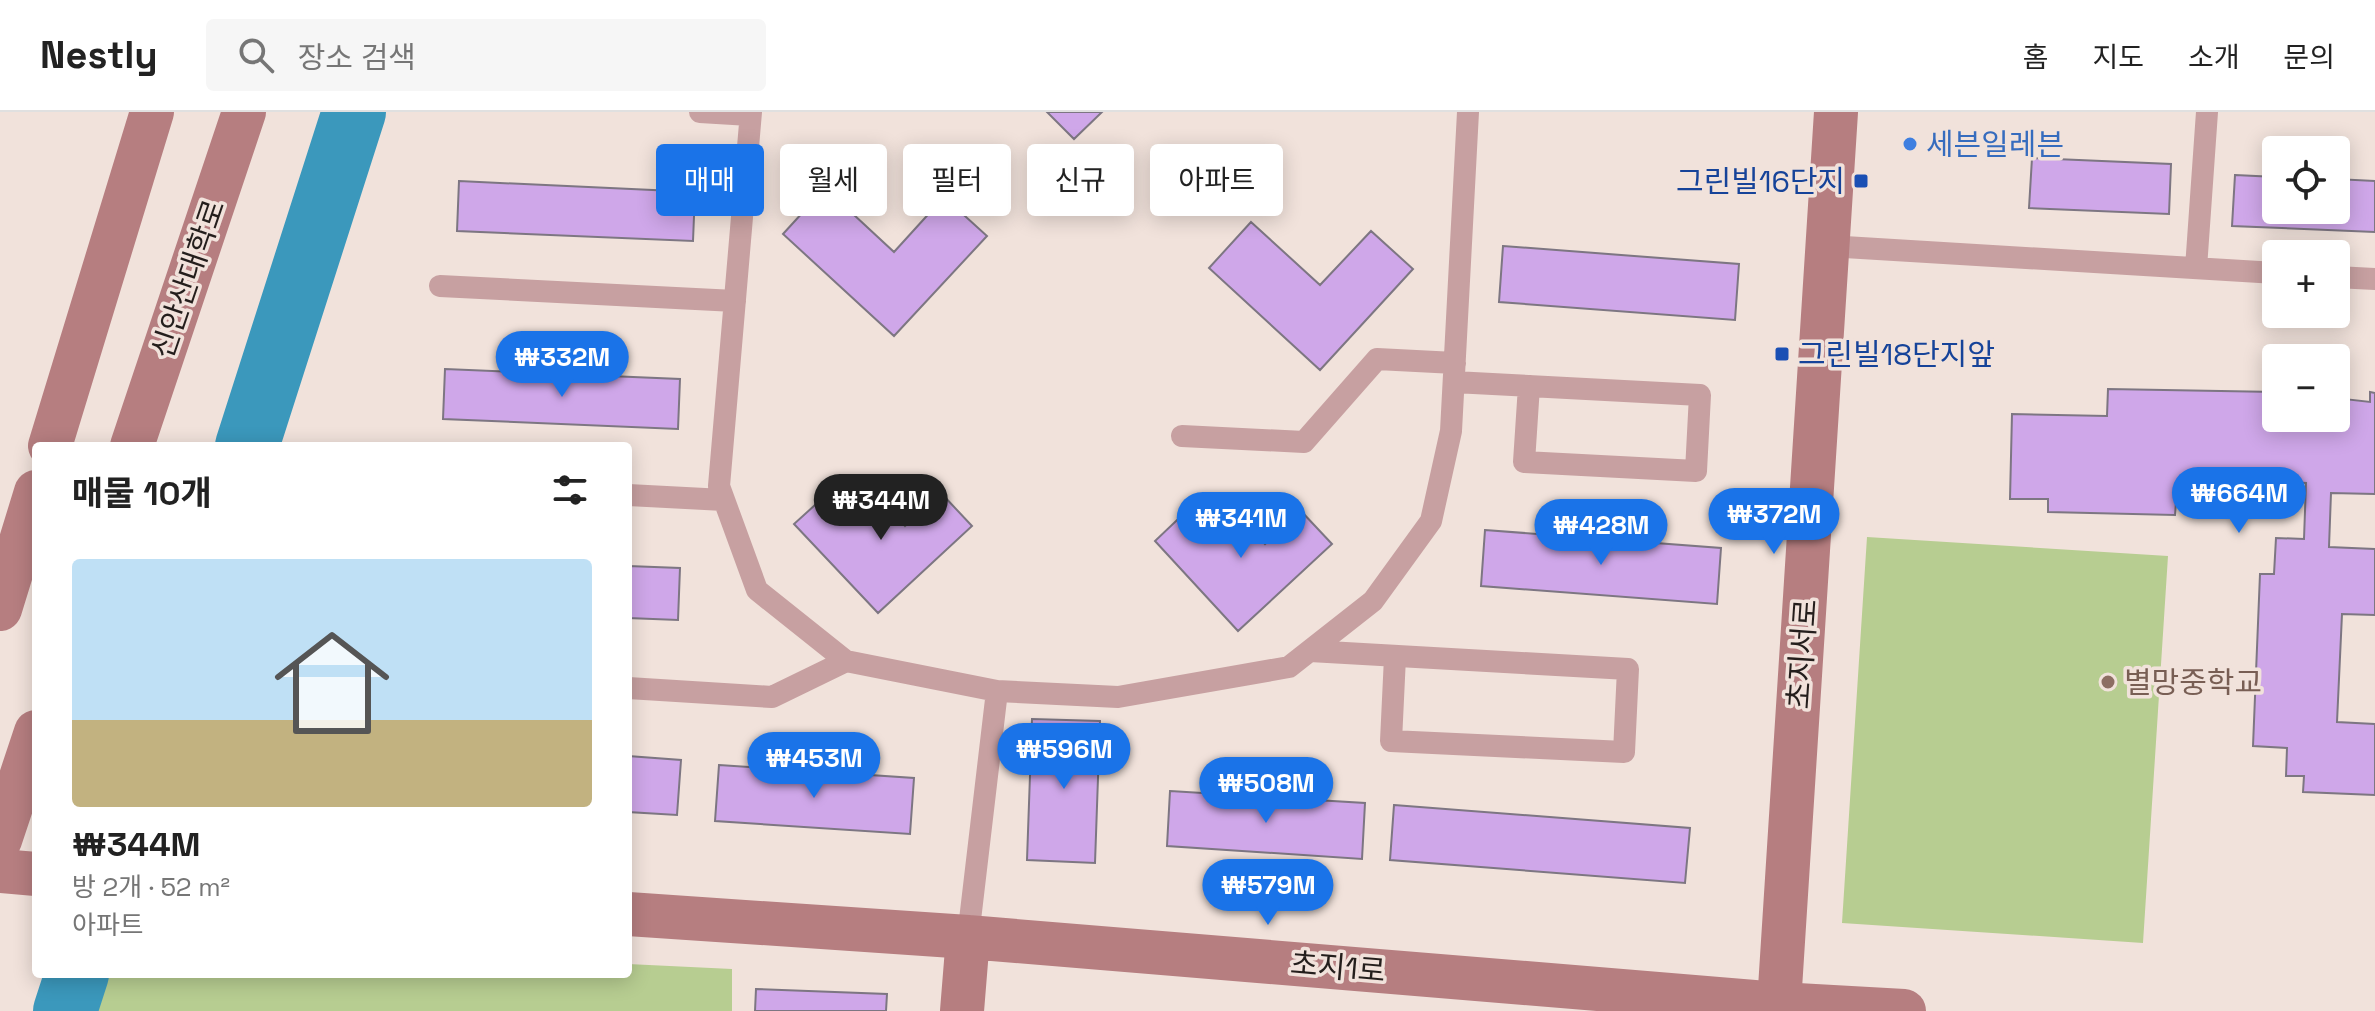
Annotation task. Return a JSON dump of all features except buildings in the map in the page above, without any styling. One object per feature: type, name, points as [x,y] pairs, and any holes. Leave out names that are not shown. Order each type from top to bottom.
[{"type":"street","points":[[51,442],[152,112]]},
{"type":"street","name":"신안산대학로","points":[[133,442],[244,112]]},
{"type":"street","name":"초지서로","points":[[1779,1004],[1836,112]]},
{"type":"street","points":[[0,609],[32,505]]},
{"type":"street","points":[[0,840],[32,744]]},
{"type":"street","points":[[0,871],[32,874]]},
{"type":"street","name":"초지1로","points":[[632,914],[968,937],[1779,1004],[1904,1011]]},
{"type":"street","points":[[962,1011],[968,937]]},
{"type":"lane","points":[[700,112],[750,114],[719,486],[757,590],[846,661],[997,691],[1118,697],[1289,667],[1373,601],[1431,521],[1451,431],[1468,112]]},
{"type":"lane","points":[[2196,268],[2207,112]]},
{"type":"lane","points":[[1828,246],[2262,272]]},
{"type":"lane","points":[[2350,278],[2375,279]]},
{"type":"lane","points":[[440,286],[735,301]]},
{"type":"lane","points":[[1182,436],[1304,442],[1377,359],[1529,386],[1700,395],[1696,471],[1524,462],[1529,386]]},
{"type":"lane","points":[[632,495],[724,500]]},
{"type":"lane","points":[[1310,651],[1628,669],[1624,752],[1391,741],[1395,657]]},
{"type":"lane","points":[[632,688],[772,697],[846,661]]},
{"type":"lane","points":[[968,937],[997,691]]},
{"type":"green space","points":[[1867,537],[2168,556],[2143,943],[1842,923]]},
{"type":"green space","points":[[632,964],[732,969],[732,1011],[65,1011],[76,978],[632,978]]},
{"type":"waterway","points":[[248,442],[354,112]]},
{"type":"waterway","points":[[65,1011],[76,978]]},
{"type":"place","name":"세븐일레븐","points":[[1910,144]]},
{"type":"place","name":"그린빌16단지","points":[[1861,181]]},
{"type":"place","name":"그린빌18단지앞","points":[[1782,354]]},
{"type":"place","name":"별망중학교","points":[[2108,682]]}]
